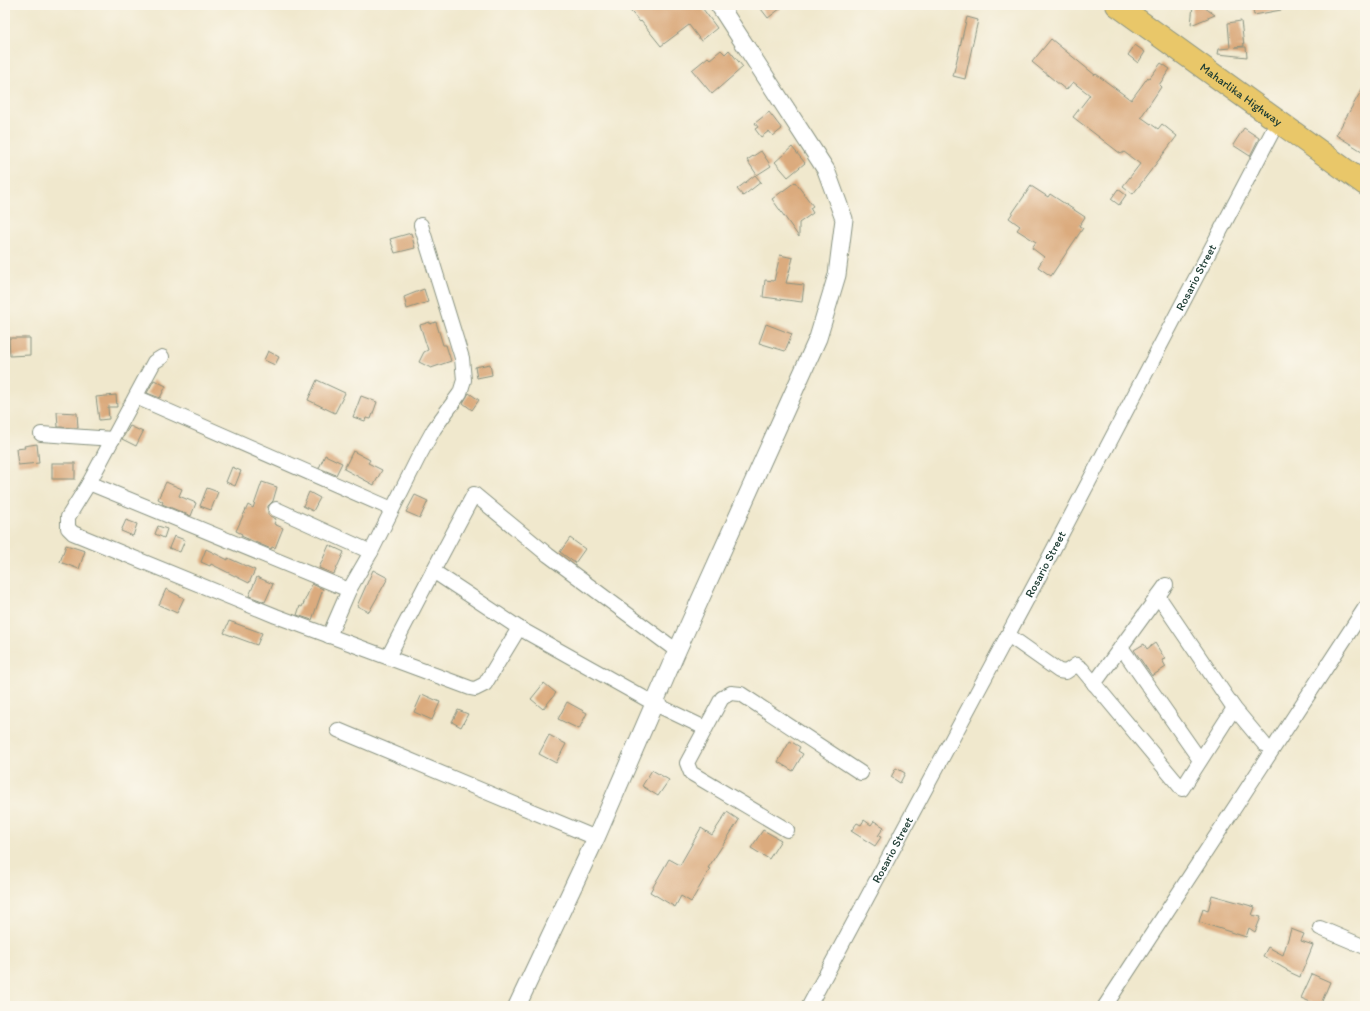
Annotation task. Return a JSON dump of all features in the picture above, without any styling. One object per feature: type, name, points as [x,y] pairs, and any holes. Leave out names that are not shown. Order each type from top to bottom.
[{"type":"highway","name":"Maharlika Highway","points":[[1117,5],[1365,184]]},
{"type":"street","points":[[517,1006],[596,838],[677,651],[818,338],[837,275],[844,219],[826,170],[719,5]]},
{"type":"street","name":"Rosario Street","points":[[809,1006],[1008,635],[1278,121]]},
{"type":"street","points":[[329,636],[349,590],[371,552],[434,429],[460,393],[464,380],[462,358],[421,225]]},
{"type":"street","points":[[162,358],[154,362],[89,484],[68,517],[68,528],[73,533],[329,636],[388,657],[458,685],[475,689],[485,684],[519,628]]},
{"type":"street","points":[[136,397],[392,509]]},
{"type":"street","points":[[41,434],[113,439]]},
{"type":"street","points":[[89,484],[349,590]]},
{"type":"street","points":[[388,657],[474,494],[548,555],[677,651]]},
{"type":"street","points":[[276,509],[371,552]]},
{"type":"street","points":[[433,571],[519,628],[655,704],[705,728]]},
{"type":"street","points":[[1094,684],[1166,584]]},
{"type":"street","points":[[1158,596],[1234,708],[1264,744]]},
{"type":"street","points":[[1105,1006],[1365,608]]},
{"type":"street","points":[[1008,635],[1059,671],[1066,672],[1076,665],[1082,669],[1182,789],[1234,708]]},
{"type":"street","points":[[1121,647],[1200,760]]},
{"type":"street","points":[[787,830],[691,773],[687,763],[722,698],[731,692],[741,694],[861,773]]},
{"type":"street","points":[[338,730],[596,838]]},
{"type":"street","points":[[1320,928],[1365,947]]},
{"type":"building","points":[[625,5],[700,5],[717,28],[701,41],[689,25],[661,46],[641,21],[640,22]]},
{"type":"building","points":[[758,5],[785,5],[768,18]]},
{"type":"building","points":[[1193,5],[1201,5],[1215,15],[1191,25]]},
{"type":"building","points":[[1252,5],[1281,5],[1281,10],[1254,15]]},
{"type":"building","points":[[967,17],[978,20],[965,79],[953,76]]},
{"type":"building","points":[[1241,21],[1244,46],[1235,47],[1246,47],[1247,57],[1218,54],[1219,49],[1230,48],[1228,23]]},
{"type":"building","points":[[1051,39],[1095,75],[1096,74],[1131,100],[1148,77],[1149,79],[1161,63],[1170,69],[1159,85],[1161,87],[1141,117],[1158,129],[1162,124],[1177,136],[1133,194],[1123,186],[1140,164],[1124,152],[1121,154],[1073,117],[1090,95],[1073,82],[1066,90],[1032,62]]},
{"type":"building","points":[[1135,45],[1145,52],[1138,63],[1128,55]]},
{"type":"building","points":[[721,50],[725,54],[729,50],[743,67],[712,94],[692,70],[708,57],[710,59]]},
{"type":"building","points":[[1365,84],[1365,153],[1336,135]]},
{"type":"building","points":[[769,112],[782,129],[773,136],[769,131],[761,137],[755,129],[758,127],[755,123]]},
{"type":"building","points":[[1244,128],[1259,138],[1250,156],[1233,145]]},
{"type":"building","points":[[792,147],[805,163],[788,177],[775,162]]},
{"type":"building","points":[[761,151],[771,166],[757,175],[747,160]]},
{"type":"building","points":[[755,175],[761,182],[743,196],[737,189]]},
{"type":"building","points":[[795,182],[813,206],[810,208],[813,213],[799,223],[799,237],[772,199]]},
{"type":"building","points":[[1031,186],[1048,197],[1050,194],[1085,217],[1079,226],[1083,228],[1051,276],[1038,267],[1044,257],[1032,248],[1036,242],[1017,230],[1020,226],[1009,218]]},
{"type":"building","points":[[1118,189],[1126,195],[1119,205],[1111,199]]},
{"type":"building","points":[[411,233],[415,248],[395,253],[390,239]]},
{"type":"building","points":[[780,255],[793,258],[786,283],[804,285],[802,302],[763,297],[765,280],[774,281]]},
{"type":"building","points":[[424,289],[428,302],[407,309],[404,297]]},
{"type":"building","points":[[430,322],[430,324],[436,322],[443,345],[446,345],[451,361],[431,368],[419,362],[424,352],[428,350],[420,325]]},
{"type":"building","points":[[766,324],[792,334],[785,351],[759,343]]},
{"type":"building","points":[[9,338],[30,338],[30,355],[10,356]]},
{"type":"building","points":[[268,351],[279,357],[275,365],[264,360]]},
{"type":"building","points":[[490,364],[492,375],[477,378],[475,367]]},
{"type":"building","points":[[154,380],[166,386],[160,398],[147,393]]},
{"type":"building","points":[[317,380],[345,393],[335,413],[308,400]]},
{"type":"building","points":[[469,393],[479,400],[472,410],[463,403]]},
{"type":"building","points":[[116,395],[117,407],[108,407],[109,419],[99,420],[96,397]]},
{"type":"building","points":[[361,396],[377,402],[371,419],[366,418],[365,421],[353,417]]},
{"type":"building","points":[[57,412],[77,413],[78,428],[58,427]]},
{"type":"building","points":[[130,426],[143,432],[136,446],[122,439]]},
{"type":"building","points":[[37,444],[39,463],[18,465],[16,449]]},
{"type":"building","points":[[353,451],[370,460],[368,463],[382,470],[374,485],[344,469]]},
{"type":"building","points":[[325,455],[342,463],[336,475],[319,468]]},
{"type":"building","points":[[52,463],[75,463],[75,479],[52,479]]},
{"type":"building","points":[[232,467],[241,471],[235,486],[226,482]]},
{"type":"building","points":[[166,482],[182,489],[179,496],[196,503],[191,516],[162,504],[163,502],[158,499]]},
{"type":"building","points":[[262,482],[277,487],[273,501],[268,506],[268,515],[276,519],[274,524],[283,528],[275,548],[272,547],[271,549],[241,536],[242,534],[236,531],[248,505],[253,508]]},
{"type":"building","points":[[207,488],[218,492],[211,510],[200,506]]},
{"type":"building","points":[[309,492],[320,498],[313,511],[303,506]]},
{"type":"building","points":[[415,495],[428,501],[420,518],[406,512]]},
{"type":"building","points":[[126,520],[137,524],[133,536],[121,531]]},
{"type":"building","points":[[158,526],[167,529],[164,538],[155,534]]},
{"type":"building","points":[[174,536],[185,540],[180,552],[169,548]]},
{"type":"building","points":[[570,538],[585,549],[575,563],[560,552]]},
{"type":"building","points":[[66,545],[85,551],[79,569],[60,562]]},
{"type":"building","points":[[329,545],[344,552],[334,574],[319,568]]},
{"type":"building","points":[[206,549],[228,560],[228,558],[255,570],[249,583],[211,564],[210,566],[201,562]]},
{"type":"building","points":[[373,570],[388,578],[369,612],[357,606]]},
{"type":"building","points":[[257,577],[273,584],[265,602],[249,596]]},
{"type":"building","points":[[312,584],[323,589],[312,620],[297,615],[300,606],[302,607]]},
{"type":"building","points":[[166,589],[184,598],[177,613],[159,605]]},
{"type":"building","points":[[229,621],[262,633],[257,645],[224,633]]},
{"type":"building","points":[[1155,643],[1165,659],[1162,660],[1166,667],[1152,676],[1134,650],[1144,644],[1147,649]]},
{"type":"building","points":[[544,683],[556,693],[543,709],[531,699]]},
{"type":"building","points":[[422,694],[440,702],[432,720],[414,712]]},
{"type":"building","points":[[567,702],[587,713],[579,729],[558,719]]},
{"type":"building","points":[[458,710],[468,714],[461,727],[452,722]]},
{"type":"building","points":[[549,735],[566,744],[556,763],[539,754]]},
{"type":"building","points":[[790,741],[800,747],[798,751],[803,754],[793,771],[778,762]]},
{"type":"building","points":[[896,768],[905,773],[900,783],[891,777]]},
{"type":"building","points":[[652,770],[669,780],[658,796],[642,786]]},
{"type":"building","points":[[727,812],[739,820],[708,868],[710,869],[691,902],[681,896],[675,907],[650,892],[669,859],[680,865],[701,828],[712,835]]},
{"type":"building","points":[[864,820],[871,825],[874,821],[884,827],[878,836],[881,837],[875,846],[851,831],[857,823],[861,825]]},
{"type":"building","points":[[763,830],[781,840],[769,859],[751,848]]},
{"type":"building","points":[[1212,895],[1255,907],[1252,915],[1261,917],[1255,932],[1249,928],[1246,937],[1199,922],[1203,909],[1208,911]]},
{"type":"building","points":[[1291,929],[1304,934],[1301,941],[1313,945],[1300,977],[1263,956],[1268,947],[1283,955]]},
{"type":"building","points":[[1312,974],[1330,982],[1320,1006],[1301,998]]}]
